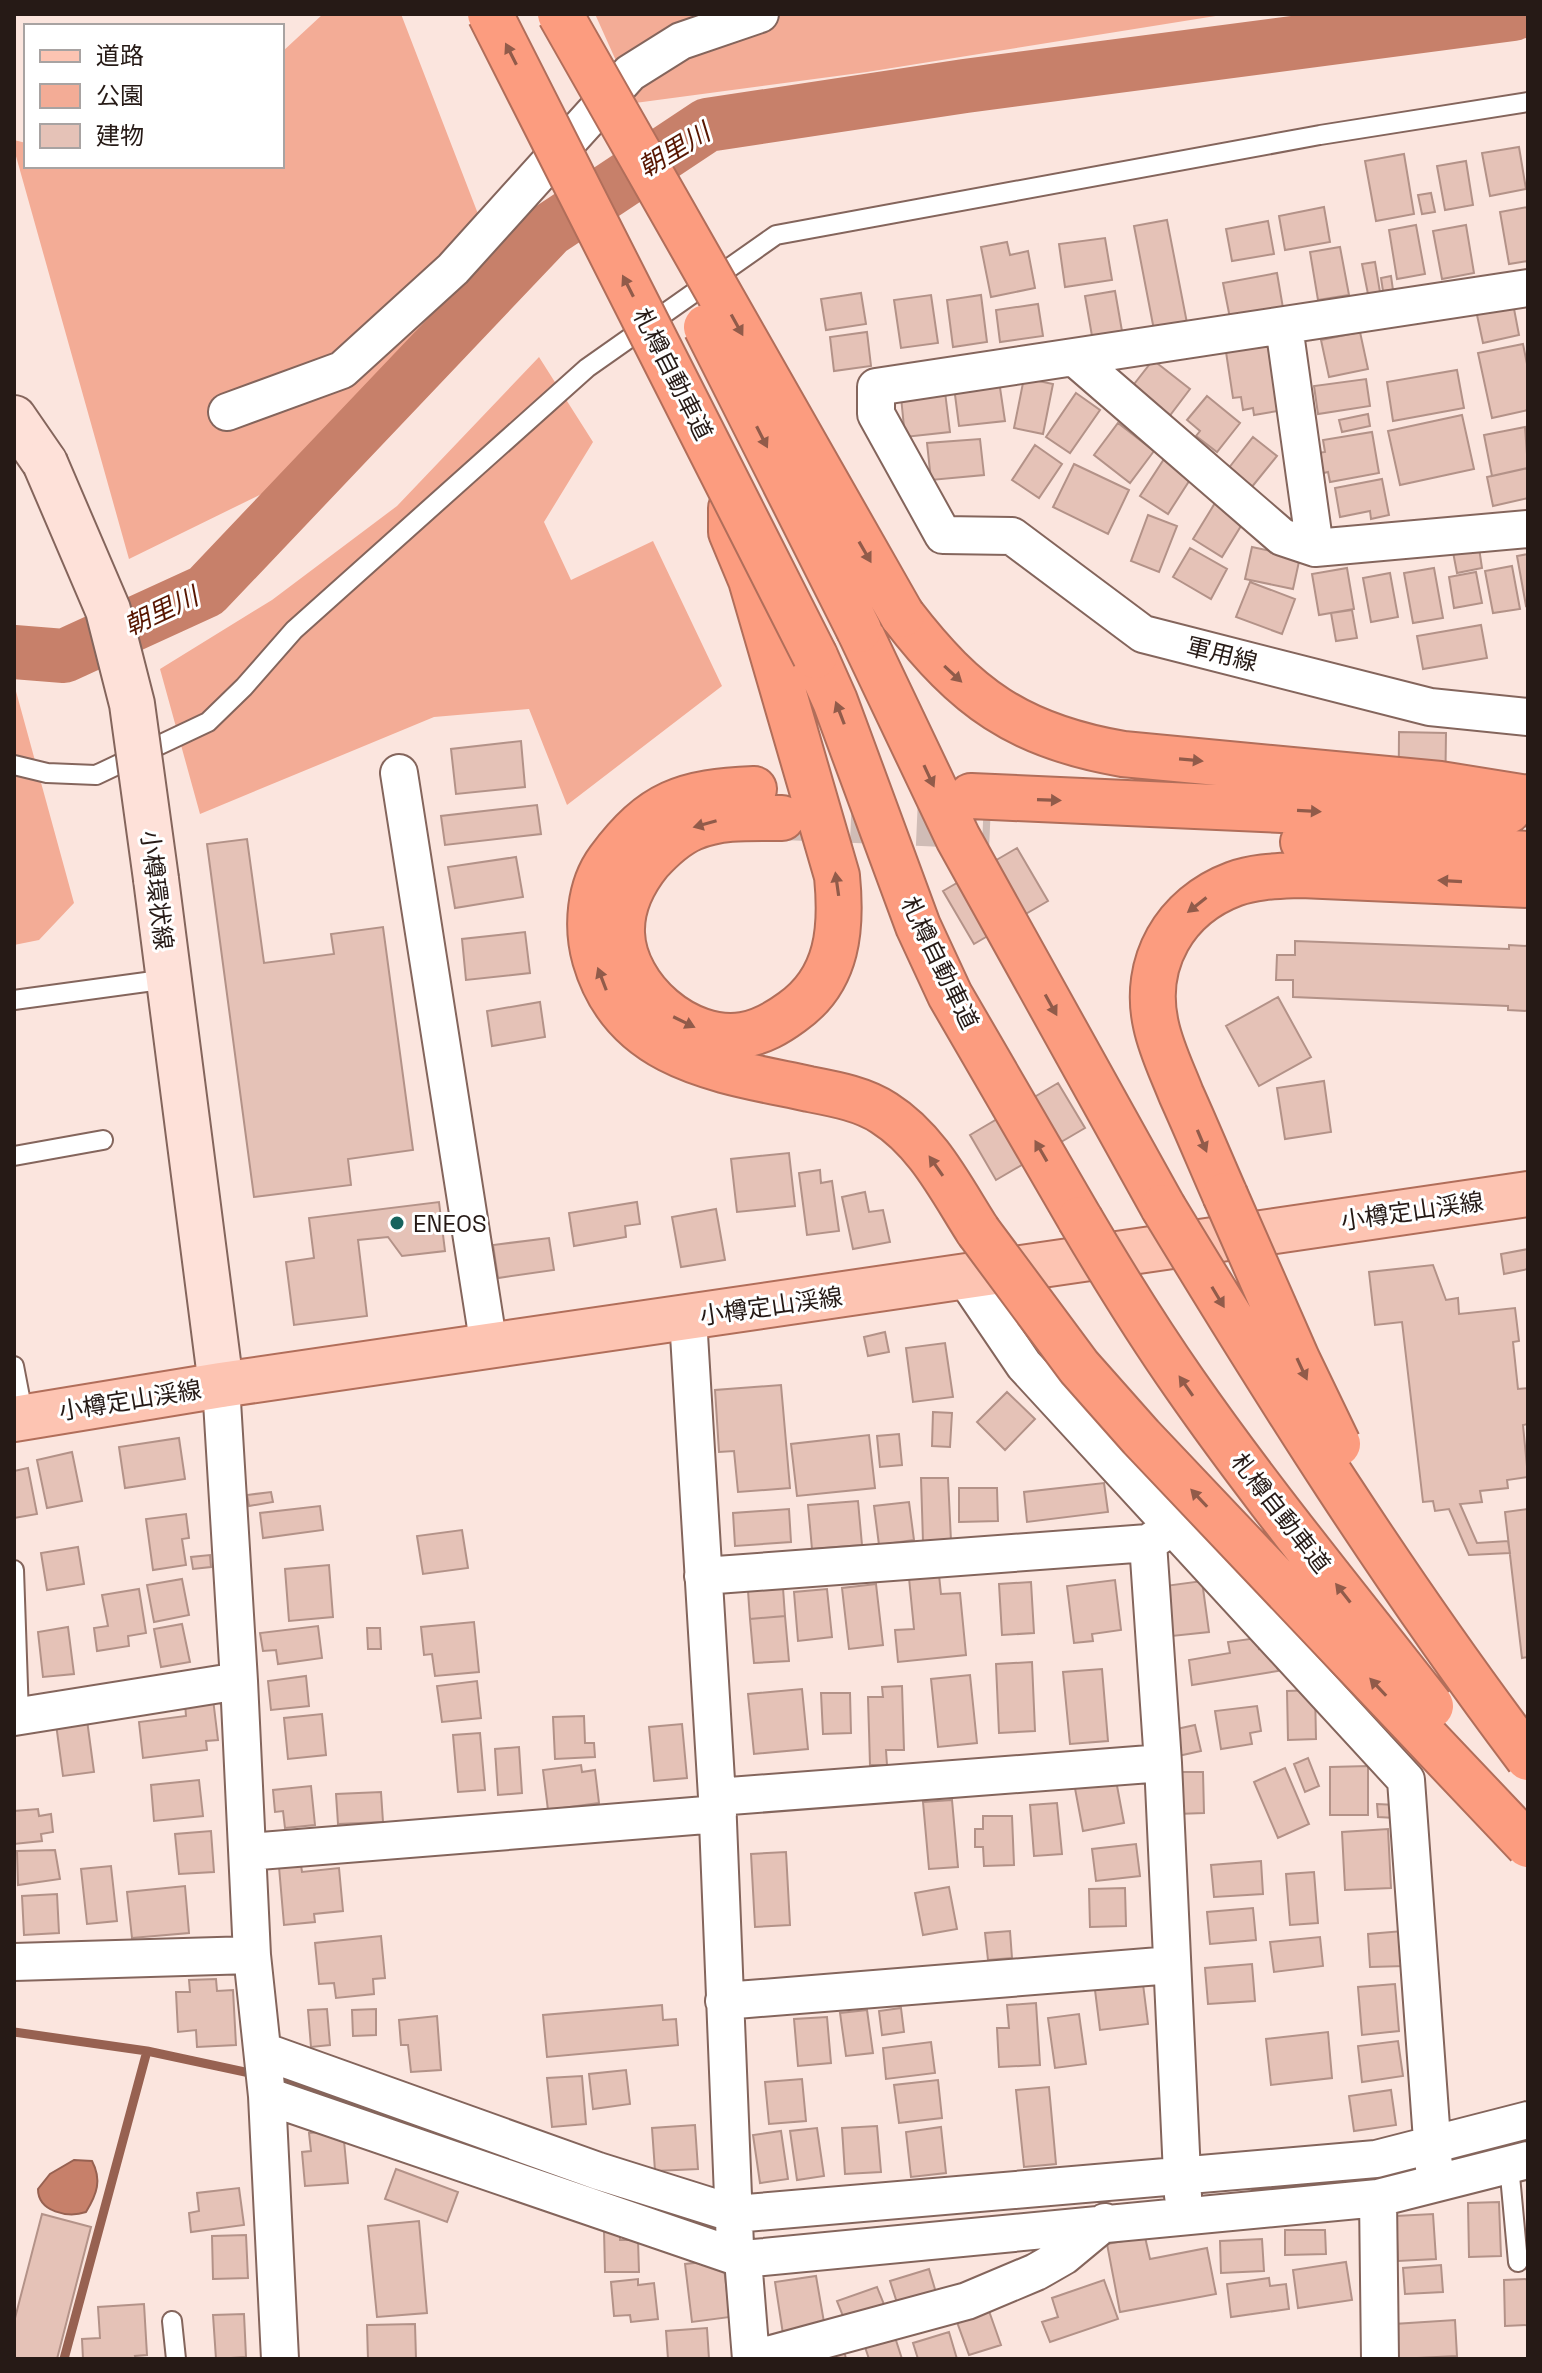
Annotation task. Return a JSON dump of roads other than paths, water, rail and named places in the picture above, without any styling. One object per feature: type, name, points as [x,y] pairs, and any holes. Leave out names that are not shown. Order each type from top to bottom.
[{"type":"highway","name":"札樽自動車道","points":[[490,14],[732,490],[796,666],[840,714],[918,926],[950,995],[1131,1304],[1193,1396],[1248,1472],[1528,1831]]},
{"type":"highway","points":[[559,14],[902,615],[934,657],[972,692],[1038,732],[1079,747],[1123,754],[1440,784],[1528,798]]},
{"type":"highway","points":[[559,14],[700,315],[859,630],[958,838],[1163,1207],[1263,1372],[1372,1538],[1474,1687],[1528,1758]]},
{"type":"highway","points":[[796,666],[837,876],[840,914],[837,947],[822,978],[802,1005],[773,1025],[743,1035],[712,1034],[677,1021],[652,999],[632,970],[622,934],[626,900],[641,872],[662,846],[691,828],[780,803],[724,790],[685,796],[652,813],[625,839],[603,868],[591,904],[590,942],[603,986],[629,1022],[662,1047],[718,1069],[849,1097],[882,1111],[911,1133],[937,1165],[978,1231],[1053,1334],[1131,1425],[1528,1845]]},
{"type":"highway","points":[[1528,809],[1439,817],[981,811],[1528,854]]},
{"type":"highway","points":[[1528,885],[1316,875],[1264,877],[1235,883],[1209,896],[1172,930],[1160,951],[1153,987],[1155,1024],[1163,1051],[1330,1430],[1371,1505],[1528,1740]]},
{"type":"main road","name":"小樽環状線","points":[[14,418],[45,463],[108,610],[132,704],[221,1385]]},
{"type":"main road","name":"小樽定山渓線","points":[[19,1419],[221,1385],[1528,1194]]},
{"type":"street","points":[[227,412],[342,370],[453,269],[630,73],[681,41],[760,14]]},
{"type":"street","points":[[1075,358],[1528,288]]},
{"type":"street","points":[[1284,326],[1315,548]]},
{"type":"street","points":[[1075,358],[1282,537],[1315,548],[1528,529]]},
{"type":"street","name":"軍用線","points":[[1075,358],[876,387],[876,414],[943,535],[1012,536],[1143,634],[1430,707],[1528,717]]},
{"type":"street","points":[[399,773],[489,1347]]},
{"type":"street","points":[[965,1278],[1024,1365],[1161,1535],[1406,1780],[1434,2164]]},
{"type":"street","points":[[688,1318],[717,1806],[737,2237],[752,2359],[967,2301],[1036,2272],[1064,2256],[1105,2222]]},
{"type":"street","points":[[221,1385],[252,1955],[265,2074],[280,2359]]},
{"type":"street","points":[[703,1576],[1161,1535]]},
{"type":"street","points":[[1161,1535],[1163,1763],[1183,2196]]},
{"type":"street","points":[[17,1716],[239,1681]]},
{"type":"street","points":[[248,1852],[1163,1763]]},
{"type":"street","points":[[14,1962],[252,1955]]},
{"type":"street","points":[[724,2001],[1172,1965]]},
{"type":"street","points":[[265,2074],[469,2145],[598,2171],[737,2237],[1105,2222],[1183,2196],[1378,2198],[1434,2164],[1528,2120]]},
{"type":"street","points":[[737,2237],[1183,2196],[1376,2159],[1434,2164],[1518,2162]]},
{"type":"street","points":[[1378,2198],[1380,2359]]},
{"type":"lane","points":[[14,765],[47,773],[96,775],[208,722],[294,630],[587,368],[776,235],[1305,137],[1528,102]]},
{"type":"lane","points":[[14,1000],[168,979]]},
{"type":"lane","points":[[14,1156],[103,1140]]},
{"type":"lane","points":[[14,1366],[19,1419]]},
{"type":"lane","points":[[14,1570],[17,1716]]},
{"type":"lane","points":[[1518,2162],[1518,2262]]},
{"type":"lane","points":[[172,2321],[176,2359]]},
{"type":"waterway","name":"朝里川","points":[[14,652],[64,656],[206,591],[549,230],[707,125],[965,86],[1513,14]]},
{"type":"waterway","points":[[14,2032],[147,2051]]},
{"type":"waterway","points":[[64,2359],[147,2051],[259,2075]]},
{"type":"waterway","points":[[273,2078],[474,2148]]},
{"type":"waterway","points":[[1467,2154],[1528,2139]]},
{"type":"waterway","points":[[1255,2192],[1335,2180]]},
{"type":"tunnel","points":[[785,818],[990,827]]},
{"type":"place","name":"ENEOS","points":[[397,1223]]}]
